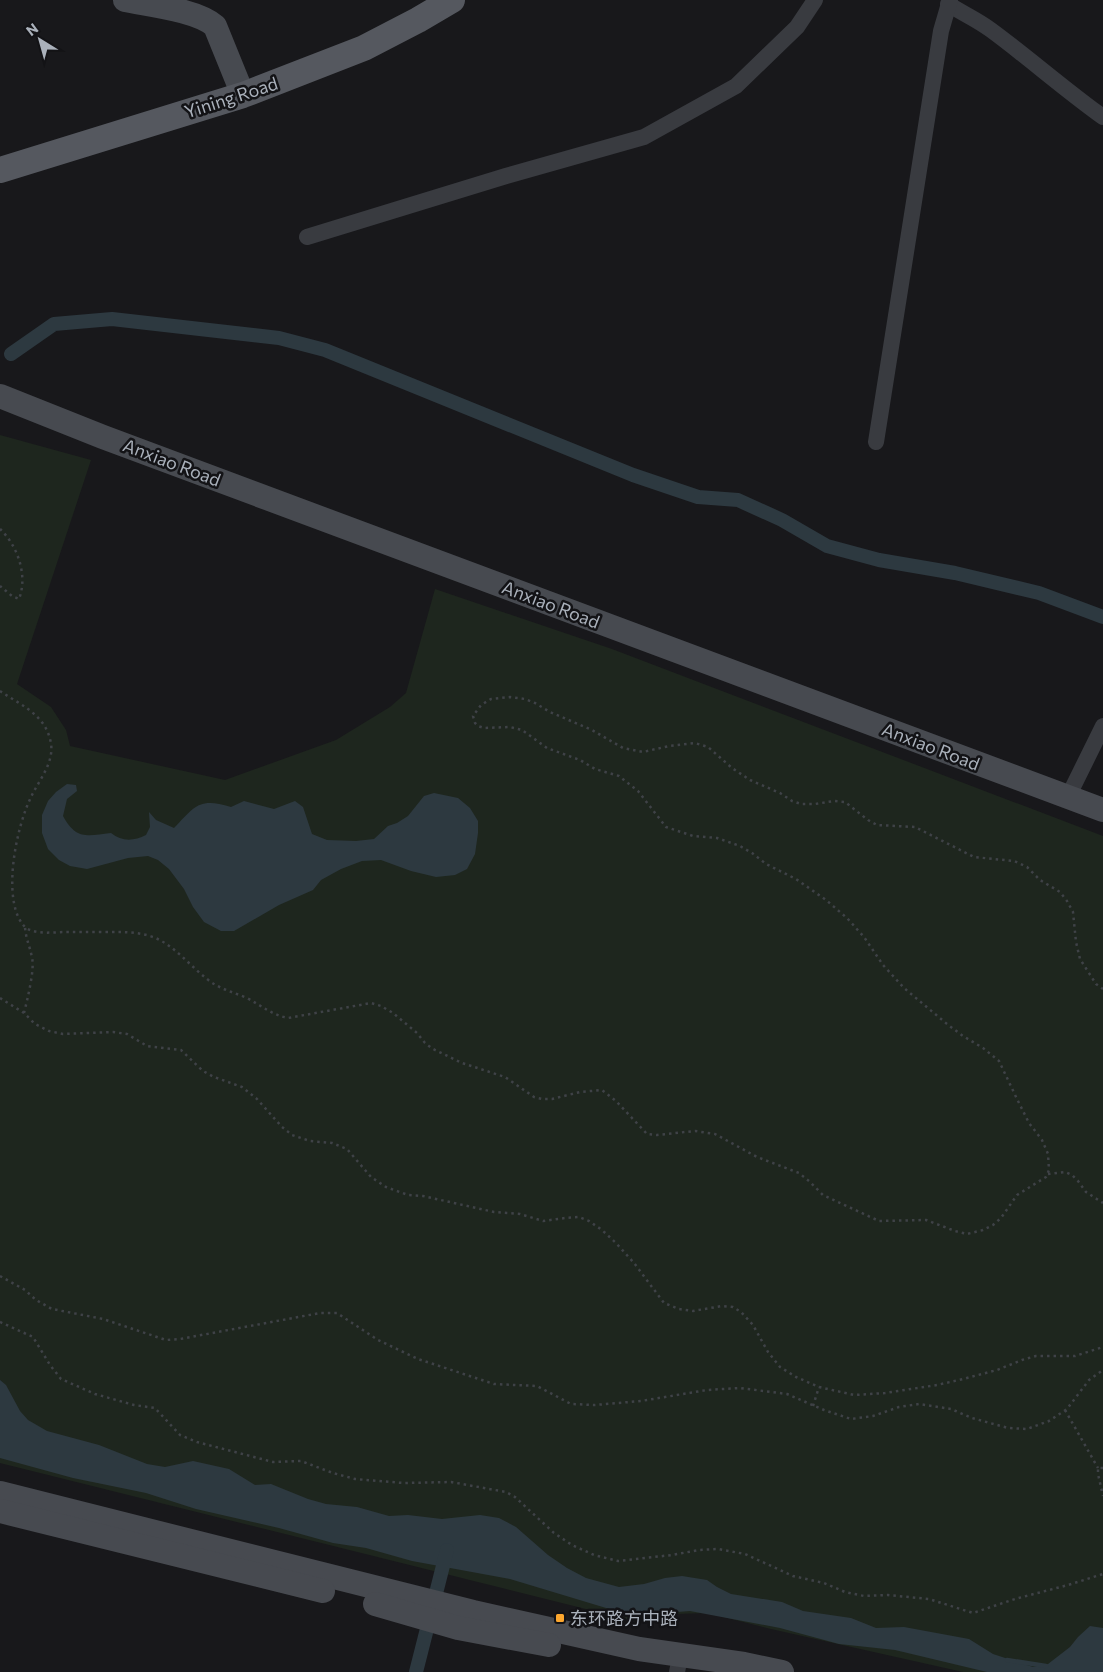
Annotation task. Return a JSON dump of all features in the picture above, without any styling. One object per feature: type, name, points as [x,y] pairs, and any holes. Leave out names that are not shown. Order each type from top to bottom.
[{"type":"main road","points":[[125,0],[190,14],[209,21],[215,26],[240,88]]},
{"type":"main road","name":"Yining Road","points":[[0,155],[240,88],[405,10],[422,0]]},
{"type":"main road","name":"Yining Road","points":[[0,170],[364,48],[452,0]]},
{"type":"main road","name":"Anxiao Road","points":[[0,396],[122,444],[1103,810]]},
{"type":"main road","points":[[0,1493],[460,1619],[678,1670],[705,1672]]},
{"type":"main road","points":[[0,1511],[404,1603]]},
{"type":"main road","points":[[460,1619],[639,1649],[744,1664],[782,1672]]},
{"type":"street","points":[[307,237],[506,176],[644,137],[736,86],[797,27],[815,0]]},
{"type":"street","points":[[876,442],[941,31],[949,2],[995,33],[1068,92],[1103,117]]},
{"type":"street","points":[[1068,797],[1103,726]]},
{"type":"path","points":[[0,529],[7,536],[22,568],[23,590],[20,599],[12,596],[0,586]]},
{"type":"path","points":[[0,691],[39,718],[50,738],[52,752],[24,813],[11,850]]},
{"type":"path","points":[[12,911],[25,927],[35,932],[127,932],[154,937],[169,946],[216,986],[248,999],[275,1016],[288,1018],[371,1003],[381,1006],[406,1024],[433,1049],[462,1063],[505,1077],[534,1097],[542,1099],[552,1098],[580,1092],[602,1090],[616,1101],[647,1134],[657,1135],[695,1131],[715,1134],[757,1157],[799,1174],[809,1181],[823,1196],[880,1221],[926,1220],[967,1234],[993,1225],[1001,1218],[1018,1195],[1046,1178],[1048,1174],[1048,1154],[1042,1140],[1029,1123],[999,1061],[947,1024],[904,988],[883,965],[864,937],[846,918],[826,900],[796,879],[766,864],[740,846],[718,838],[693,836],[666,827],[638,791],[619,776],[595,769],[580,760],[547,748],[522,730],[510,727],[484,728],[478,726],[473,716],[475,712],[481,705],[491,699],[510,697],[525,699],[592,730],[623,748],[643,752],[695,743],[708,747],[732,768],[750,780],[801,804],[845,802],[877,825],[915,827],[974,857],[1014,861],[1026,867],[1040,880],[1060,892],[1068,901],[1073,912],[1080,959],[1096,984],[1103,990]]},
{"type":"path","points":[[24,1013],[33,969],[33,958],[26,939],[25,927]]},
{"type":"path","points":[[0,998],[24,1013],[35,1024],[49,1031],[63,1034],[114,1032],[127,1034],[147,1046],[181,1050],[203,1071],[242,1087],[257,1099],[282,1127],[292,1134],[310,1141],[332,1143],[347,1149],[371,1177],[386,1187],[408,1195],[423,1196],[494,1212],[520,1214],[543,1221],[579,1218],[589,1221],[616,1243],[664,1302],[679,1309],[692,1311],[722,1306],[733,1307],[741,1312],[753,1325],[768,1352],[780,1366],[796,1377],[818,1386],[854,1395],[885,1393],[964,1379],[1036,1356],[1075,1356],[1103,1347]]},
{"type":"path","points":[[1048,1174],[1065,1172],[1072,1175],[1086,1192],[1103,1203]]},
{"type":"path","points":[[0,1276],[25,1290],[36,1300],[52,1309],[103,1319],[166,1340],[278,1322],[320,1313],[337,1313],[378,1340],[418,1359],[494,1384],[537,1386],[571,1404],[595,1405],[641,1401],[707,1390],[740,1388],[787,1394],[813,1406],[851,1419],[872,1416],[899,1407],[918,1404],[951,1409],[972,1418],[1008,1428],[1027,1429],[1050,1420],[1065,1410],[1089,1380],[1103,1370]]},
{"type":"path","points":[[0,1322],[34,1337],[50,1365],[61,1379],[95,1394],[155,1408],[180,1434],[196,1442],[273,1462],[301,1461],[355,1479],[403,1483],[451,1482],[506,1492],[515,1497],[554,1533],[572,1545],[594,1555],[618,1560],[718,1549],[745,1554],[793,1576],[824,1583],[845,1592],[864,1596],[888,1595],[929,1599],[973,1613],[1103,1574]]},
{"type":"path","points":[[813,1406],[818,1386]]},
{"type":"path","points":[[1065,1410],[1098,1468],[1103,1496]]},
{"type":"path","points":[[1098,1468],[1103,1468]]},
{"type":"path","points":[[1100,1483],[1103,1480]]},
{"type":"shaded area","points":[[0,435],[91,460],[17,684],[51,707],[66,730],[70,746],[225,780],[336,740],[390,707],[406,693],[435,589],[612,649],[1103,836],[1103,1672],[963,1672],[708,1613],[675,1614],[638,1622],[0,1463]]},
{"type":"shaded area","points":[[67,784],[76,785],[77,791],[67,799],[63,816],[73,829],[83,835],[111,833],[119,838],[128,840],[146,835],[150,827],[149,812],[156,820],[174,828],[193,809],[204,803],[231,807],[244,801],[274,809],[295,801],[303,807],[312,834],[327,840],[356,841],[374,839],[388,826],[408,816],[424,796],[434,793],[458,798],[470,808],[478,821],[475,854],[467,869],[455,875],[436,877],[411,871],[381,860],[362,861],[341,869],[321,880],[313,890],[279,905],[234,931],[221,931],[204,922],[193,907],[184,889],[169,869],[158,860],[148,856],[128,858],[87,869],[70,866],[59,860],[48,849],[42,833],[42,815],[48,801]]},
{"type":"shaded area","points":[[0,1380],[6,1385],[20,1411],[28,1420],[47,1431],[99,1445],[147,1464],[165,1467],[193,1461],[229,1469],[255,1485],[271,1484],[326,1504],[357,1507],[389,1516],[408,1515],[442,1519],[480,1515],[499,1518],[516,1527],[548,1555],[586,1578],[619,1587],[682,1576],[707,1580],[731,1594],[782,1602],[803,1611],[851,1618],[876,1628],[904,1627],[969,1639],[993,1654],[1033,1667],[1048,1664],[1070,1647],[1090,1626],[1103,1628],[1103,1672],[987,1672],[895,1650],[839,1644],[780,1628],[690,1611],[626,1614],[510,1579],[412,1561],[366,1548],[333,1543],[279,1528],[196,1509],[146,1493],[73,1478],[0,1458]]},
{"type":"waterway","points":[[11,354],[54,324],[112,319],[279,338],[325,350],[633,475],[698,497],[738,500],[782,520],[827,546],[879,560],[955,573],[1039,593],[1103,617]]},
{"type":"waterway","points":[[416,1672],[447,1550]]},
{"type":"waterway","points":[[1007,1660],[1046,1666]]},
{"type":"place","name":"东环路方中路","points":[[560,1618]]}]
